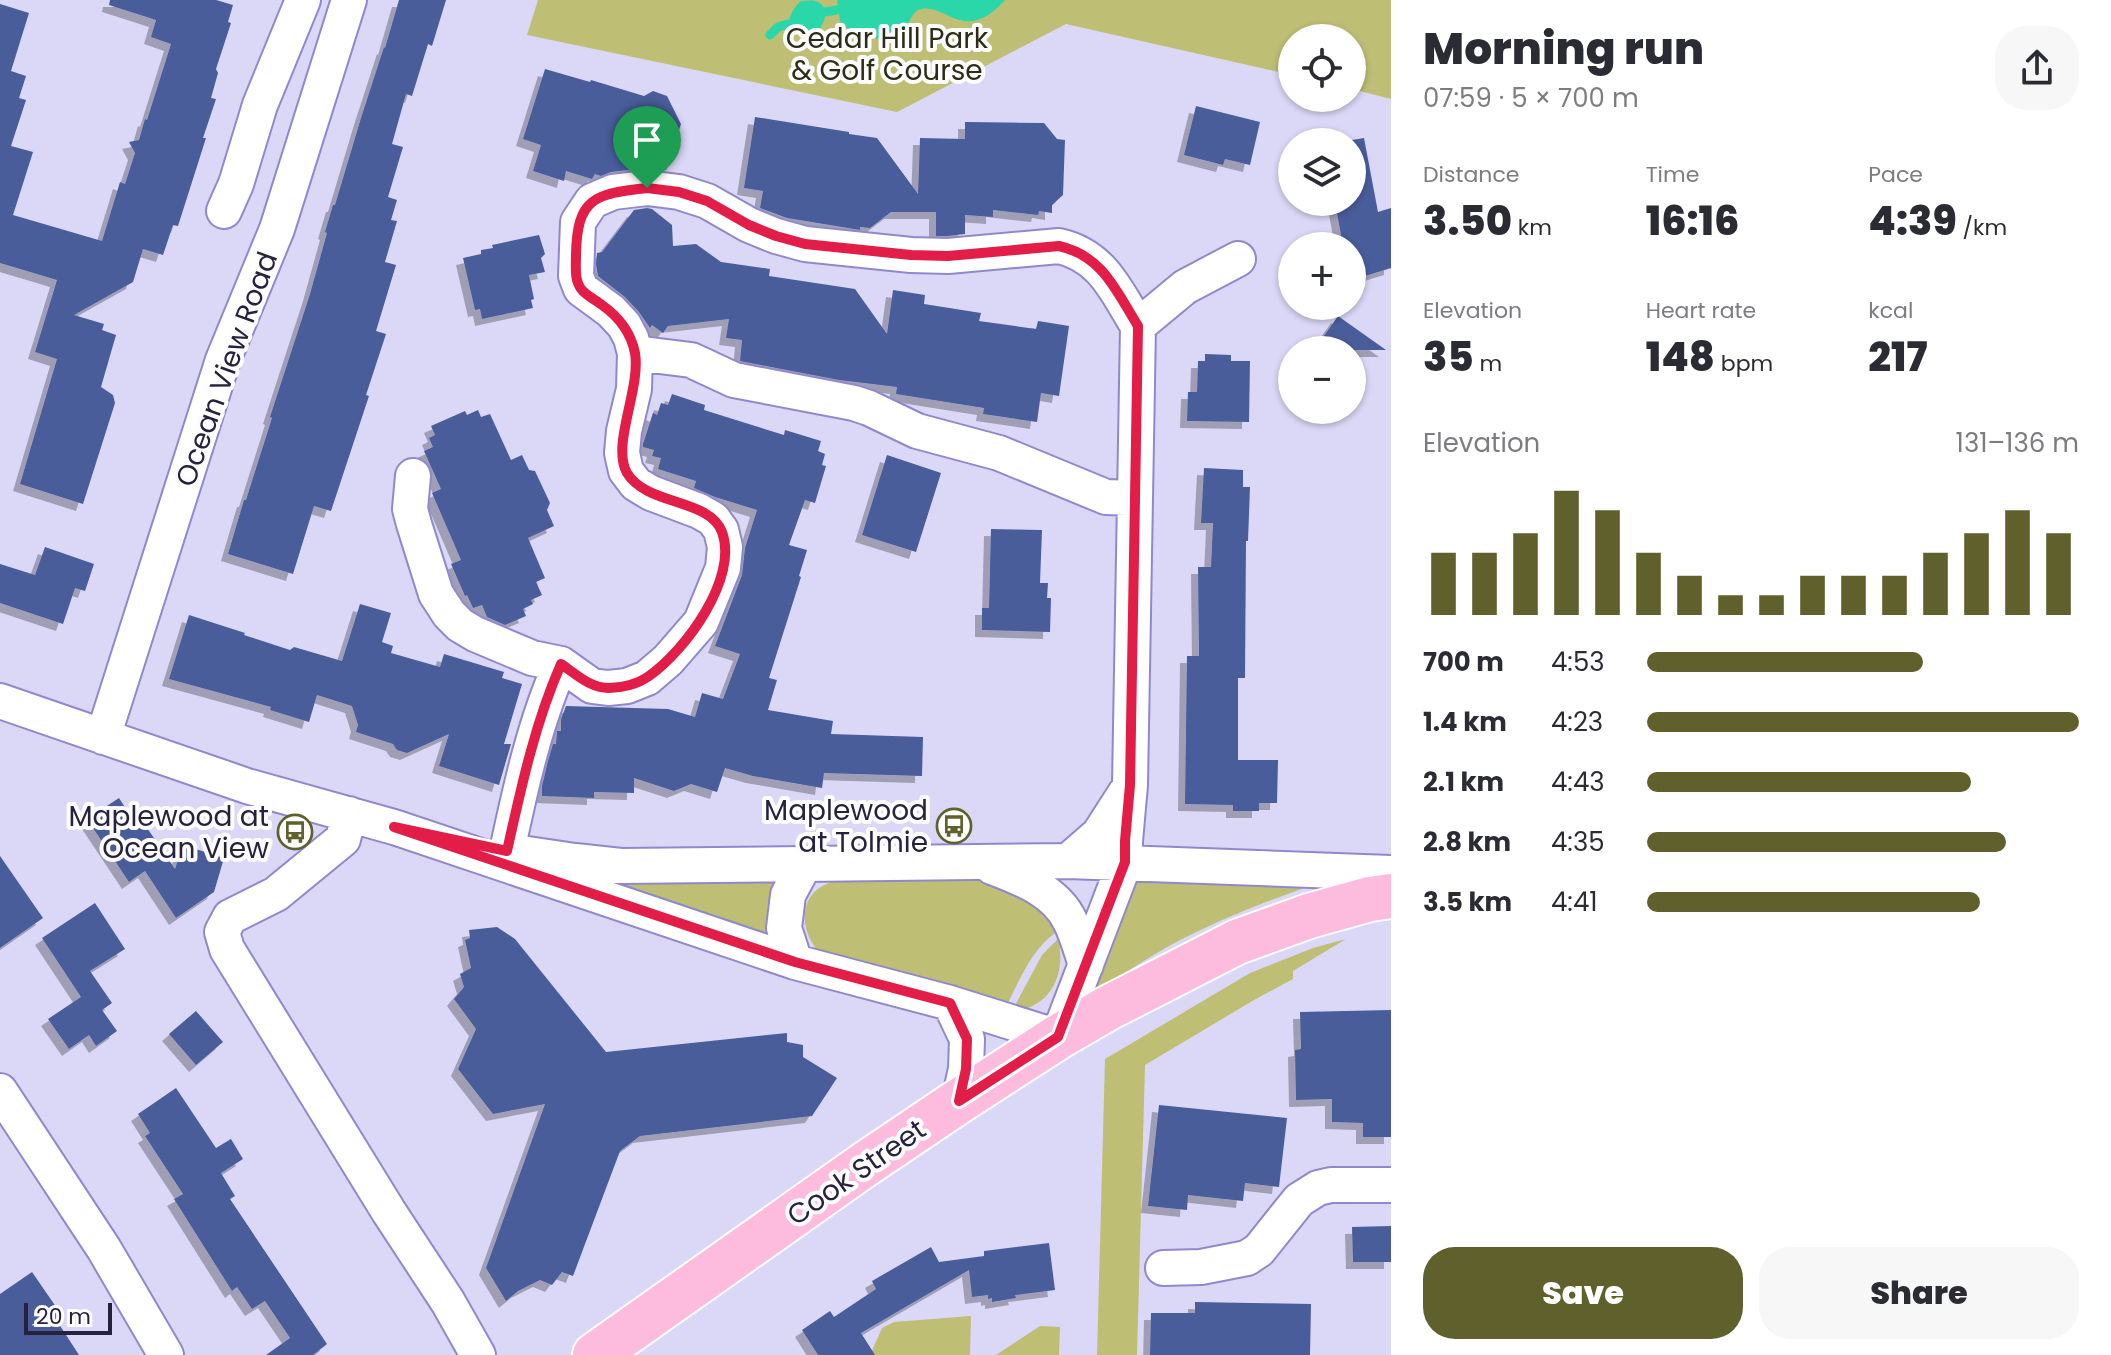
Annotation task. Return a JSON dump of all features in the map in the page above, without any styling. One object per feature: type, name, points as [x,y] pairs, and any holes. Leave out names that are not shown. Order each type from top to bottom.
[{"type":"main road","name":"Cook Street","points":[[595,1355],[959,1101],[1108,1008],[1237,942],[1309,916],[1391,896]]},
{"type":"street","points":[[224,211],[236,184],[260,105],[303,0]]},
{"type":"street","name":"Ocean View Road","points":[[103,737],[223,360],[277,229],[349,0]]},
{"type":"street","points":[[0,701],[247,786],[394,827],[795,962],[950,1003],[1058,1037],[1125,862],[1130,785],[1138,326],[1092,259],[1059,246],[948,256],[805,244],[749,225],[707,201],[679,192],[647,188],[613,192],[592,201],[578,222],[576,276],[581,289],[624,325],[635,353],[634,389],[622,453],[626,471],[636,484],[651,493],[713,519],[721,530],[725,547],[723,568],[701,622],[668,660],[647,678],[627,686],[592,686],[561,664],[532,658],[460,625],[436,594],[410,509],[413,476]]},
{"type":"street","points":[[1138,326],[1185,287],[1238,259]]},
{"type":"street","points":[[635,353],[691,360],[734,380],[854,403],[917,431],[999,453],[1106,497],[1134,498]]},
{"type":"street","points":[[507,851],[521,789],[546,703],[561,664]]},
{"type":"street","points":[[1068,861],[1099,834],[1130,785]]},
{"type":"street","points":[[349,814],[343,839],[276,894],[230,917],[222,932],[227,949],[478,1355]]},
{"type":"street","points":[[394,827],[507,851],[621,866],[1068,861],[1391,873]]},
{"type":"street","points":[[978,862],[1027,880],[1054,900],[1069,918],[1086,965]]},
{"type":"street","points":[[795,962],[784,928],[788,895],[804,865]]},
{"type":"street","points":[[950,1003],[967,1039],[966,1069],[959,1101]]},
{"type":"street","points":[[0,1091],[104,1249],[166,1355]]},
{"type":"street","points":[[1163,1268],[1201,1267],[1247,1258],[1259,1250],[1299,1200],[1318,1188],[1331,1185],[1391,1185]]},
{"type":"green space","name":"Cedar Hill Park & Golf Course","points":[[538,0],[1391,0],[1391,99],[1366,93],[1366,24],[1278,24],[1278,72],[1066,24],[897,112],[527,35]]},
{"type":"green space","points":[[1130,878],[1318,883],[1187,937],[1085,1000]]},
{"type":"green space","points":[[777,880],[767,909],[769,937],[601,882]]},
{"type":"green space","points":[[844,880],[977,880],[1023,898],[1043,913],[1055,933],[1032,958],[1004,1011],[818,951],[806,928],[806,906],[819,888]]},
{"type":"green space","points":[[1058,939],[1060,965],[1053,987],[1036,1004],[1012,1011],[1042,955]]},
{"type":"green space","points":[[1346,939],[1293,971],[1293,979],[1145,1065],[1137,1355],[1097,1355],[1105,1059],[1250,973],[1313,948]]},
{"type":"green space","points":[[971,1316],[970,1355],[870,1355],[882,1328],[894,1322]]},
{"type":"green space","points":[[1040,1326],[1060,1327],[1059,1355],[996,1355]]},
{"type":"shaded area","points":[[837,0],[1005,0],[990,14],[977,20],[966,21],[937,11],[918,10],[904,32],[894,40],[856,37],[840,21]]},
{"type":"shaded area","points":[[801,1],[815,1],[824,8],[825,19],[814,33],[803,34],[789,29],[791,14]]},
{"type":"building","points":[[110,0],[216,0],[233,5],[228,22],[231,23],[216,69],[218,73],[211,98],[216,99],[178,226],[173,225],[163,255],[143,249],[133,282],[74,315],[104,324],[102,330],[116,335],[101,387],[113,395],[115,403],[83,504],[20,484],[57,359],[35,352],[57,280],[0,263],[0,4],[29,13],[11,71],[26,76],[19,98],[26,100],[11,146],[33,152],[13,215],[102,241],[120,182],[125,184],[135,153],[129,142],[139,140],[171,44],[151,37],[156,20],[109,5]]},
{"type":"building","points":[[399,0],[446,0],[412,96],[406,94],[392,144],[403,147],[388,197],[397,200],[391,220],[397,221],[385,262],[396,265],[376,331],[386,334],[331,511],[314,506],[293,574],[228,554],[310,294],[333,205]]},
{"type":"building","points":[[545,69],[644,96],[653,91],[667,96],[681,124],[666,170],[645,168],[611,172],[601,176],[595,174],[592,179],[566,171],[564,181],[533,171],[541,145],[523,139]]},
{"type":"building","points":[[1196,106],[1260,122],[1250,165],[1225,159],[1223,165],[1184,155]]},
{"type":"building","points":[[755,117],[877,138],[918,194],[920,138],[965,139],[965,122],[1044,123],[1057,139],[1065,140],[1063,195],[1052,205],[1052,213],[1039,211],[1038,215],[993,210],[993,217],[965,215],[965,234],[947,236],[936,236],[936,212],[891,212],[870,228],[860,227],[860,230],[787,218],[760,208],[763,191],[744,188]]},
{"type":"building","points":[[1366,149],[1378,212],[1391,208],[1391,268],[1366,276],[1366,232],[1340,232],[1338,216],[1366,216]]},
{"type":"building","points":[[647,208],[672,225],[673,246],[696,244],[721,262],[770,269],[769,276],[855,289],[887,334],[893,290],[925,295],[924,304],[981,313],[979,321],[1036,329],[1038,321],[1069,326],[1059,396],[1041,393],[1037,422],[983,414],[984,408],[896,394],[897,387],[839,380],[740,361],[742,340],[726,338],[729,319],[668,326],[663,333],[652,325],[650,328],[625,297],[598,276],[596,264],[597,253],[602,252],[634,210]]},
{"type":"building","points":[[539,235],[545,254],[541,258],[545,272],[529,275],[533,308],[482,319],[480,309],[475,310],[463,258],[481,254],[481,250],[493,248],[492,245]]},
{"type":"building","points":[[1335,320],[1344,320],[1386,350],[1366,350],[1366,336],[1324,336]]},
{"type":"building","points":[[1205,354],[1231,355],[1231,361],[1250,361],[1249,422],[1187,421],[1188,392],[1197,392],[1198,361],[1205,361]]},
{"type":"building","points":[[672,394],[705,405],[704,410],[784,435],[785,430],[821,441],[818,451],[825,454],[822,465],[826,466],[815,503],[805,500],[789,545],[807,550],[769,678],[777,680],[768,710],[833,721],[831,734],[923,737],[922,776],[824,773],[822,788],[725,768],[717,792],[691,784],[674,791],[634,778],[634,793],[594,792],[594,798],[542,796],[548,761],[553,744],[556,744],[557,731],[561,731],[566,706],[668,709],[695,717],[702,693],[723,699],[740,654],[715,646],[742,575],[745,548],[757,510],[715,497],[694,488],[696,481],[658,469],[661,458],[652,456],[654,450],[643,447],[643,444],[653,413],[657,415],[661,403],[668,405]]},
{"type":"building","points":[[478,410],[481,417],[490,414],[511,460],[522,455],[529,470],[535,471],[550,503],[547,510],[554,526],[528,538],[545,578],[536,582],[542,595],[531,600],[533,604],[523,609],[526,616],[505,625],[487,617],[482,605],[473,608],[465,596],[451,564],[461,560],[432,493],[441,489],[424,451],[433,447],[429,438],[435,435],[431,426],[465,411],[467,415]]},
{"type":"building","points":[[887,455],[941,473],[916,552],[862,535]]},
{"type":"building","points":[[1204,468],[1243,470],[1243,487],[1250,487],[1246,541],[1245,678],[1238,678],[1238,760],[1278,760],[1277,803],[1259,803],[1259,811],[1233,811],[1233,805],[1185,804],[1187,656],[1199,656],[1198,567],[1211,567],[1213,523],[1201,523]]},
{"type":"building","points":[[991,529],[1042,530],[1040,583],[1048,583],[1050,632],[982,630],[982,608],[989,608]]},
{"type":"building","points":[[45,547],[94,564],[85,591],[75,588],[63,624],[0,603],[0,564],[35,575]]},
{"type":"building","points":[[360,604],[391,613],[382,642],[393,646],[391,653],[440,667],[444,654],[504,672],[502,678],[522,684],[504,744],[511,744],[499,785],[439,766],[449,734],[407,753],[397,750],[393,744],[356,732],[358,725],[352,706],[317,695],[309,722],[270,710],[271,707],[169,679],[189,615],[290,650],[294,647],[342,661]]},
{"type":"building","points":[[119,798],[135,823],[143,822],[175,869],[183,845],[224,858],[214,892],[176,918],[145,871],[129,882],[87,819]]},
{"type":"building","points":[[0,856],[43,918],[0,948]]},
{"type":"building","points":[[95,903],[125,949],[90,971],[112,1003],[102,1010],[117,1031],[96,1046],[89,1035],[69,1049],[48,1019],[81,997],[42,938]]},
{"type":"building","points":[[497,927],[515,939],[606,1052],[787,1033],[787,1042],[803,1045],[803,1057],[837,1078],[812,1116],[640,1136],[620,1151],[573,1276],[562,1272],[552,1285],[540,1280],[506,1301],[486,1268],[545,1104],[493,1114],[458,1069],[476,1029],[454,999],[464,987],[460,974],[471,968],[465,940],[470,938],[469,930]]},
{"type":"building","points":[[1391,1010],[1391,1137],[1363,1137],[1363,1123],[1332,1122],[1332,1099],[1296,1100],[1295,1050],[1301,1049],[1300,1012]]},
{"type":"building","points":[[196,1011],[223,1042],[196,1065],[169,1034]]},
{"type":"building","points":[[176,1088],[216,1148],[231,1139],[243,1159],[221,1173],[235,1196],[230,1199],[327,1344],[313,1355],[266,1355],[290,1338],[265,1301],[252,1309],[237,1287],[232,1291],[174,1199],[183,1194],[145,1136],[150,1133],[138,1114]]},
{"type":"building","points":[[1159,1105],[1287,1118],[1279,1187],[1245,1183],[1243,1201],[1188,1195],[1187,1210],[1148,1206]]},
{"type":"building","points":[[1391,1226],[1391,1262],[1353,1262],[1352,1227]]},
{"type":"building","points":[[1049,1243],[1055,1290],[1015,1295],[1016,1298],[992,1302],[988,1295],[972,1297],[969,1270],[861,1333],[875,1355],[818,1355],[802,1330],[830,1311],[834,1317],[876,1289],[872,1281],[931,1247],[939,1262],[984,1256],[984,1251]]},
{"type":"building","points":[[32,1272],[63,1317],[57,1321],[79,1355],[0,1355],[0,1294]]},
{"type":"building","points":[[1195,1302],[1311,1304],[1310,1355],[1150,1355],[1151,1313],[1195,1313]]},
{"type":"waterway","points":[[825,12],[837,10]]},
{"type":"waterway","points":[[770,35],[778,27],[788,24]]},
{"type":"place","name":"Maplewood at Tolmie","points":[[954,826]]},
{"type":"place","name":"Maplewood at Ocean View","points":[[295,832]]},
{"type":"route","points":[[647,188],[679,192],[707,201],[749,225],[805,244],[948,256],[1059,246],[1073,249],[1092,259],[1138,326],[1130,785],[1125,862],[1058,1037],[959,1101],[966,1069],[967,1039],[950,1003],[795,962],[394,827],[507,851],[521,789],[550,689],[561,664],[592,686],[627,686],[647,678],[668,660],[701,622],[715,593],[723,568],[725,547],[721,530],[713,519],[651,493],[636,484],[626,471],[622,453],[634,389],[635,353],[624,325],[581,289],[576,276],[578,222],[592,201],[613,192],[647,188]]}]
